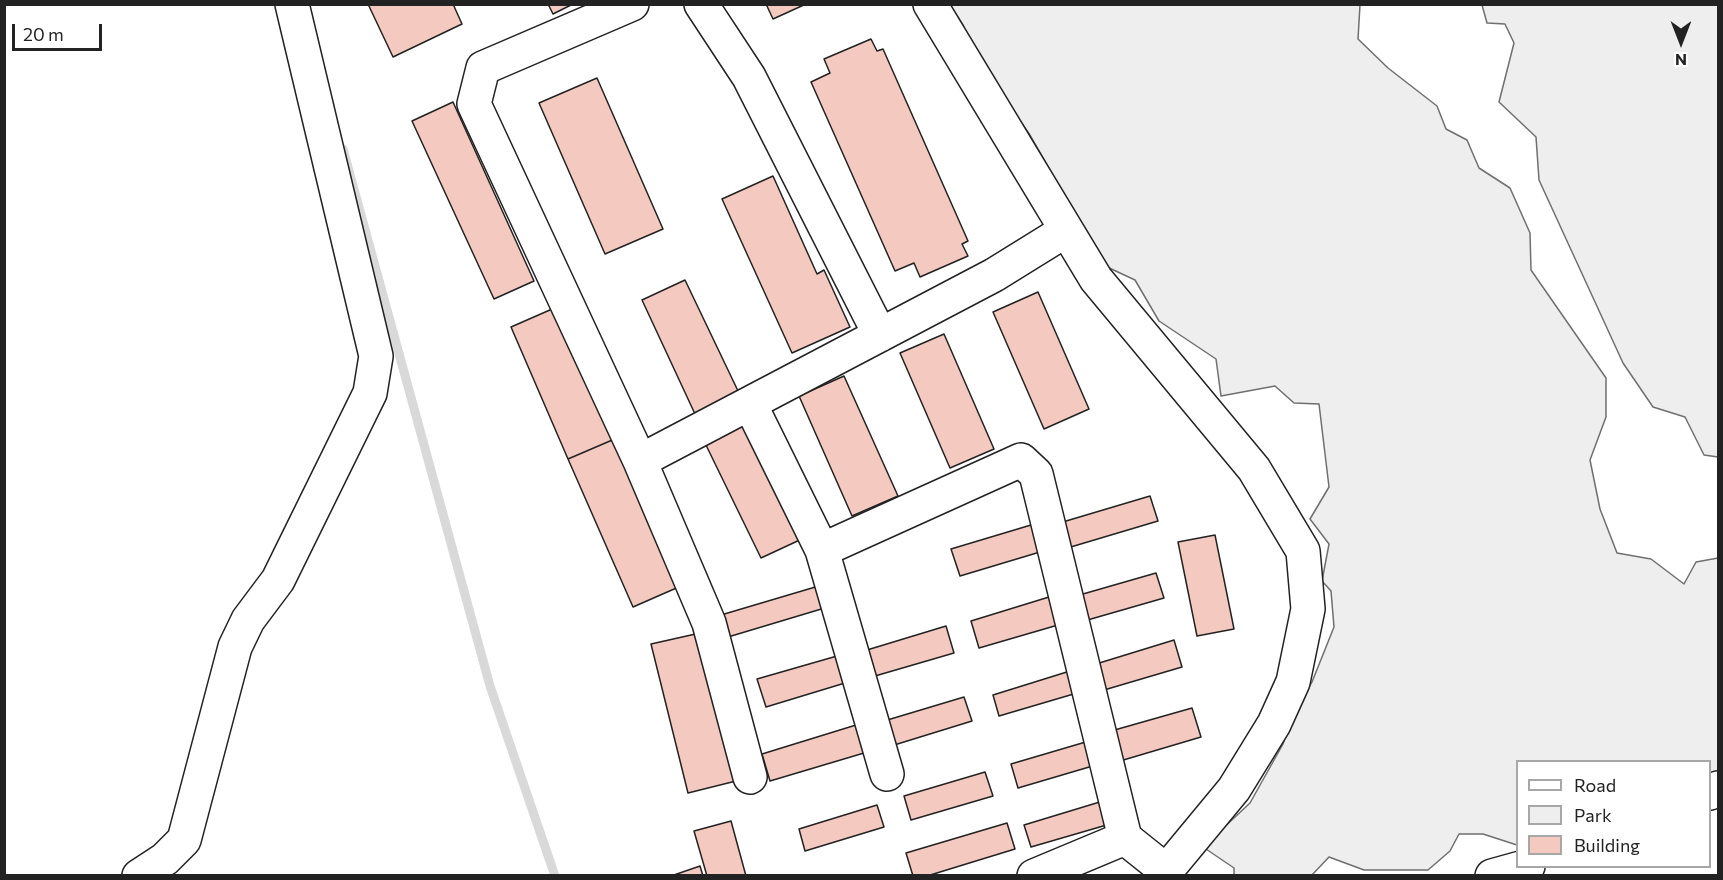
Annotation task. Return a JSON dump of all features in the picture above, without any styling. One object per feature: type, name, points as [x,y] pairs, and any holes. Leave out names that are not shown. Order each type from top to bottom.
[{"type":"street","points":[[140,876],[165,859],[184,840],[235,647],[248,620],[278,580],[370,393],[376,356],[292,4]]},
{"type":"street","points":[[632,4],[483,68],[474,104],[640,461],[709,623],[750,777]]},
{"type":"street","points":[[700,4],[749,78],[880,334]]},
{"type":"street","points":[[822,550],[1021,460],[1029,467],[1036,474],[1125,838],[1164,873],[1234,789],[1274,724],[1293,682],[1308,609],[1303,551],[1254,469],[1096,279],[930,4]]},
{"type":"street","points":[[640,461],[994,275],[1065,231]]},
{"type":"street","points":[[750,404],[822,550],[887,774]]},
{"type":"street","points":[[1034,876],[1125,838]]},
{"type":"street","points":[[1492,876],[1524,868]]},
{"type":"green space","points":[[950,5],[1360,5],[1358,39],[1388,68],[1437,106],[1446,129],[1467,140],[1479,168],[1510,188],[1530,233],[1531,270],[1606,378],[1606,417],[1590,460],[1600,509],[1617,553],[1651,559],[1684,584],[1696,562],[1718,558],[1718,773],[1711,775],[1711,760],[1516,760],[1516,845],[1483,834],[1459,834],[1450,851],[1428,870],[1364,870],[1329,857],[1312,875],[1234,875],[1234,868],[1203,847],[1250,803],[1283,744],[1293,713],[1312,682],[1334,627],[1331,591],[1322,581],[1329,544],[1310,519],[1329,487],[1319,404],[1294,403],[1275,386],[1221,396],[1216,359],[1159,321],[1135,280],[1105,266],[1030,135],[976,58],[963,25]]},
{"type":"green space","points":[[1482,5],[1718,5],[1718,457],[1704,455],[1685,417],[1653,407],[1623,363],[1539,180],[1536,137],[1499,102],[1514,43],[1505,24],[1487,23]]},
{"type":"building","points":[[368,4],[453,4],[462,24],[393,57]]},
{"type":"building","points":[[548,4],[573,4],[553,14]]},
{"type":"building","points":[[766,4],[806,4],[773,19]]},
{"type":"building","points":[[871,39],[877,51],[883,49],[968,241],[962,244],[968,256],[920,277],[914,263],[895,271],[811,82],[830,73],[824,59]]},
{"type":"building","points":[[597,78],[663,229],[605,254],[539,103]]},
{"type":"building","points":[[453,102],[534,281],[494,299],[412,121]]},
{"type":"building","points":[[773,176],[817,274],[824,270],[850,327],[792,353],[722,199]]},
{"type":"building","points":[[685,280],[739,393],[695,414],[642,300]]},
{"type":"building","points":[[1038,292],[1089,409],[1044,429],[993,312]]},
{"type":"building","points":[[559,306],[617,438],[568,459],[511,327]]},
{"type":"building","points":[[944,334],[994,449],[950,468],[900,353]]},
{"type":"building","points":[[844,376],[898,496],[852,516],[799,396]]},
{"type":"building","points":[[747,420],[804,538],[761,558],[704,441]]},
{"type":"building","points":[[617,438],[681,586],[633,607],[568,459]]},
{"type":"building","points":[[1150,496],[1158,521],[1064,549],[1056,524]]},
{"type":"building","points":[[1031,525],[1040,552],[960,576],[951,549]]},
{"type":"building","points":[[1215,535],[1234,629],[1197,636],[1178,542]]},
{"type":"building","points":[[1156,573],[1164,598],[1084,621],[1076,596]]},
{"type":"building","points":[[822,585],[828,607],[728,637],[721,615]]},
{"type":"building","points":[[1049,597],[1058,625],[979,648],[971,621]]},
{"type":"building","points":[[946,626],[954,653],[875,676],[867,650]]},
{"type":"building","points":[[700,633],[736,781],[688,793],[651,644]]},
{"type":"building","points":[[1174,640],[1182,667],[1104,690],[1096,664]]},
{"type":"building","points":[[837,656],[845,683],[766,707],[757,679]]},
{"type":"building","points":[[1070,671],[1077,693],[999,716],[993,695]]},
{"type":"building","points":[[964,697],[972,721],[891,746],[884,721]]},
{"type":"building","points":[[1192,708],[1201,737],[1120,761],[1111,731]]},
{"type":"building","points":[[856,725],[864,753],[770,781],[762,754]]},
{"type":"building","points":[[1089,741],[1096,765],[1018,788],[1011,764]]},
{"type":"building","points":[[985,772],[993,796],[911,820],[904,796]]},
{"type":"building","points":[[1103,801],[1110,824],[1031,847],[1024,825]]},
{"type":"building","points":[[877,805],[884,827],[805,851],[799,829]]},
{"type":"building","points":[[731,821],[746,876],[707,876],[694,831]]},
{"type":"building","points":[[1007,823],[1015,849],[927,876],[913,876],[906,853]]},
{"type":"building","points":[[700,866],[703,876],[671,876]]},
{"type":"waterway","points":[[343,149],[490,686],[555,876]]}]
